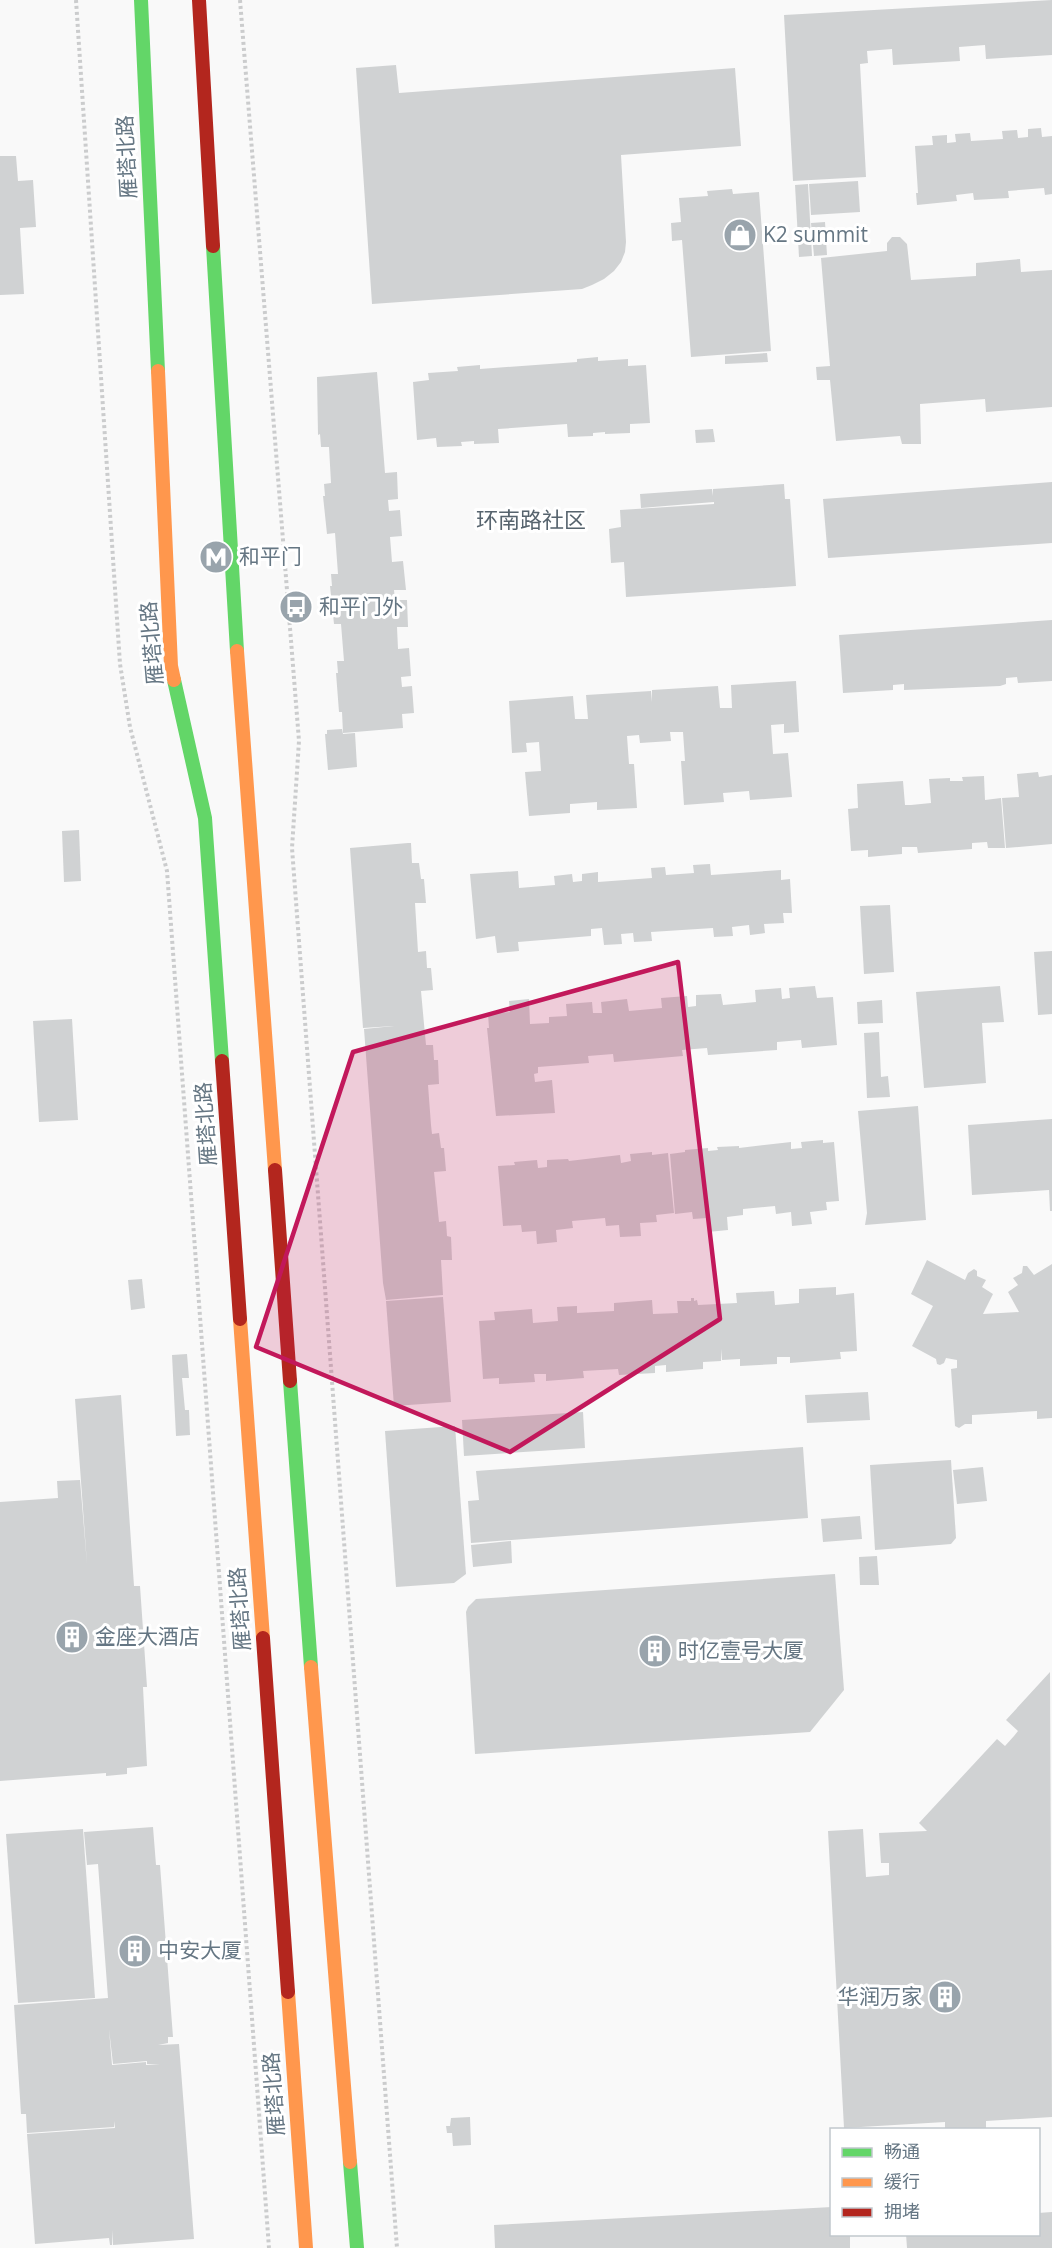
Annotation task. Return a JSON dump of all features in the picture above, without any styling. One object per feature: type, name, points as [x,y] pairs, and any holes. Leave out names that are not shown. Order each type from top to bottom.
[{"type":"main road","name":"雁塔北路","points":[[141,0],[171,666],[205,818],[306,2248]]},
{"type":"main road","points":[[199,0],[240,701],[327,1884],[357,2248]]},
{"type":"path","points":[[76,0],[120,664],[130,728],[166,871],[269,2248]]},
{"type":"path","points":[[240,0],[299,741],[291,848],[397,2248]]},
{"type":"highlighted area","points":[[678,962],[720,1319],[510,1452],[256,1347],[353,1052]]},
{"type":"building","points":[[1052,0],[1052,55],[986,59],[985,45],[959,47],[960,61],[893,65],[892,49],[867,51],[868,63],[860,64],[866,177],[793,181],[784,15]]},
{"type":"building","points":[[396,65],[399,93],[735,68],[741,146],[621,155],[625,252],[614,271],[592,285],[582,289],[372,304],[356,68]]},
{"type":"building","points":[[1041,128],[1042,137],[1052,136],[1052,194],[1045,195],[1044,188],[1008,191],[1009,198],[974,200],[973,193],[956,195],[957,201],[917,205],[915,146],[933,145],[932,136],[947,135],[947,143],[956,142],[955,134],[970,133],[971,141],[1003,139],[1002,131],[1017,130],[1018,138],[1028,137],[1028,129]]},
{"type":"building","points":[[0,156],[16,156],[18,181],[33,180],[36,227],[20,228],[24,294],[0,295]]},
{"type":"building","points":[[858,181],[860,212],[811,215],[809,184]]},
{"type":"building","points":[[808,184],[812,256],[799,257],[795,185]]},
{"type":"building","points":[[732,189],[733,194],[759,192],[771,351],[691,357],[682,240],[672,241],[671,223],[681,222],[679,198],[708,196],[707,191]]},
{"type":"building","points":[[825,222],[827,255],[814,256],[811,223]]},
{"type":"building","points":[[892,237],[900,237],[907,244],[911,280],[976,276],[976,263],[1020,259],[1021,272],[1052,270],[1052,407],[986,412],[985,399],[920,404],[921,444],[902,444],[900,436],[836,441],[830,380],[817,380],[816,367],[830,366],[821,258],[887,251],[887,243]]},
{"type":"building","points":[[767,353],[768,362],[725,364],[725,356]]},
{"type":"building","points":[[598,357],[598,361],[628,359],[628,366],[646,365],[650,423],[630,424],[630,433],[605,434],[605,432],[593,433],[593,436],[568,437],[567,424],[498,429],[499,443],[461,442],[462,446],[437,447],[436,438],[417,440],[413,382],[429,380],[428,373],[458,371],[457,367],[480,365],[480,369],[577,362],[577,359]]},
{"type":"building","points":[[377,372],[385,473],[397,472],[398,499],[388,500],[389,511],[400,510],[402,536],[390,537],[392,562],[403,561],[406,590],[394,590],[395,600],[407,600],[408,627],[397,627],[398,649],[409,648],[411,676],[401,677],[402,687],[412,686],[414,713],[402,714],[403,728],[343,733],[336,673],[338,673],[337,661],[344,661],[341,624],[334,624],[330,586],[332,586],[331,574],[338,574],[335,533],[327,534],[323,496],[325,496],[324,484],[331,483],[329,447],[321,447],[320,434],[318,435],[317,377]]},
{"type":"building","points":[[713,429],[715,442],[696,443],[695,430]]},
{"type":"building","points":[[1052,482],[1052,543],[828,558],[823,499]]},
{"type":"building","points":[[784,484],[785,499],[790,499],[796,586],[626,597],[624,562],[611,563],[609,529],[621,527],[620,510],[714,504],[714,502],[641,508],[640,494],[712,489],[713,496],[713,489]]},
{"type":"building","points":[[1052,620],[1052,681],[1018,683],[1017,677],[1006,678],[1006,684],[1000,686],[904,690],[904,684],[893,685],[893,690],[843,693],[839,635]]},
{"type":"building","points":[[796,681],[799,732],[784,733],[784,724],[771,725],[773,754],[788,753],[792,797],[750,800],[749,791],[723,793],[724,802],[684,805],[681,761],[685,761],[683,732],[670,732],[671,741],[640,743],[639,735],[627,736],[629,764],[634,764],[637,808],[597,810],[597,802],[570,804],[570,813],[529,816],[525,772],[541,771],[539,742],[526,743],[527,752],[512,753],[509,701],[573,696],[575,719],[588,719],[586,695],[651,691],[652,702],[652,690],[718,686],[720,708],[732,708],[731,685]]},
{"type":"building","points":[[342,729],[343,734],[355,733],[357,767],[328,770],[325,734],[327,730]]},
{"type":"building","points":[[1038,772],[1039,777],[1052,775],[1052,844],[1006,848],[1002,798],[1019,797],[1017,774]]},
{"type":"building","points":[[984,776],[985,800],[1001,798],[1005,848],[988,848],[987,842],[972,843],[972,849],[918,853],[917,847],[902,847],[902,854],[868,857],[868,850],[851,851],[848,809],[858,808],[857,784],[903,781],[905,805],[911,805],[931,803],[929,779],[950,778],[950,781],[963,781],[962,777]]},
{"type":"building","points":[[79,830],[81,881],[64,882],[62,831]]},
{"type":"building","points":[[411,843],[412,863],[419,863],[421,879],[424,879],[426,903],[415,903],[418,952],[426,951],[427,968],[431,968],[433,990],[421,991],[426,1045],[433,1045],[434,1060],[438,1060],[439,1084],[428,1085],[431,1125],[432,1134],[439,1133],[441,1148],[444,1148],[446,1171],[434,1172],[439,1222],[446,1221],[447,1236],[451,1237],[452,1260],[441,1260],[443,1295],[386,1300],[364,1029],[394,1026],[363,1028],[350,848]]},
{"type":"building","points":[[710,864],[711,875],[781,870],[781,880],[790,879],[792,913],[783,913],[784,923],[764,924],[765,933],[750,935],[749,925],[732,927],[733,936],[714,937],[713,928],[651,932],[652,941],[634,942],[633,933],[621,934],[622,944],[604,945],[602,928],[591,929],[591,936],[518,942],[519,951],[497,953],[495,936],[476,939],[470,874],[518,871],[519,888],[555,885],[554,876],[572,874],[573,882],[582,881],[582,874],[598,872],[598,882],[652,878],[651,868],[665,867],[666,875],[694,873],[693,865]]},
{"type":"building","points":[[890,905],[894,972],[864,974],[860,906]]},
{"type":"building","points":[[1052,951],[1052,1014],[1038,1015],[1034,952]]},
{"type":"building","points":[[815,986],[817,998],[833,997],[837,1045],[802,1048],[801,1040],[777,1042],[777,1050],[708,1055],[707,1048],[682,1050],[683,1056],[614,1062],[613,1054],[588,1056],[589,1063],[538,1067],[538,1073],[534,1074],[535,1082],[552,1080],[555,1113],[496,1116],[487,1028],[489,1028],[488,1014],[510,1012],[509,1001],[529,999],[530,1024],[549,1023],[549,1017],[567,1016],[566,1004],[592,1002],[593,1013],[602,1013],[601,1002],[627,999],[629,1011],[662,1008],[661,998],[687,996],[688,1007],[696,1006],[696,995],[721,994],[723,1005],[756,1002],[755,990],[781,988],[782,999],[790,998],[789,988]]},
{"type":"building","points":[[1000,986],[1004,1022],[982,1023],[986,1083],[924,1088],[916,992]]},
{"type":"building","points":[[882,1000],[883,1023],[858,1024],[857,1002]]},
{"type":"building","points":[[72,1019],[78,1120],[39,1122],[33,1021]]},
{"type":"building","points":[[879,1032],[881,1077],[888,1076],[890,1097],[867,1098],[864,1033]]},
{"type":"building","points":[[918,1106],[926,1220],[865,1225],[867,1213],[858,1111]]},
{"type":"building","points":[[1052,1119],[1052,1211],[1050,1211],[1049,1190],[972,1195],[968,1125]]},
{"type":"building","points":[[823,1140],[823,1143],[834,1142],[839,1201],[826,1202],[827,1210],[810,1212],[812,1224],[792,1226],[791,1212],[776,1214],[775,1206],[743,1209],[743,1215],[727,1217],[728,1230],[708,1232],[707,1218],[693,1219],[692,1212],[675,1214],[670,1154],[685,1152],[685,1150],[708,1148],[708,1151],[718,1150],[717,1147],[739,1146],[739,1148],[791,1142],[791,1149],[802,1148],[801,1142]]},
{"type":"building","points":[[652,1152],[652,1155],[668,1153],[674,1213],[656,1215],[657,1222],[640,1223],[641,1236],[620,1237],[619,1225],[606,1226],[605,1218],[572,1221],[573,1228],[556,1230],[557,1242],[537,1244],[536,1231],[522,1232],[521,1225],[503,1226],[498,1166],[537,1160],[538,1168],[547,1167],[547,1160],[568,1159],[569,1161],[620,1155],[621,1163],[631,1161],[630,1154]]},
{"type":"building","points":[[927,1260],[965,1280],[968,1273],[974,1269],[977,1271],[977,1276],[986,1280],[982,1287],[993,1294],[983,1314],[1019,1312],[1008,1292],[1018,1285],[1013,1278],[1022,1273],[1023,1266],[1027,1266],[1034,1275],[1052,1264],[1052,1418],[1037,1419],[1037,1411],[972,1415],[972,1424],[965,1424],[959,1428],[955,1426],[951,1369],[957,1368],[957,1360],[946,1358],[940,1365],[937,1364],[936,1359],[912,1346],[933,1306],[911,1294]]},
{"type":"building","points":[[142,1279],[145,1308],[131,1310],[128,1280]]},
{"type":"building","points":[[836,1287],[836,1295],[854,1293],[857,1351],[840,1352],[841,1359],[790,1363],[790,1357],[777,1357],[777,1364],[740,1366],[740,1359],[722,1360],[721,1349],[721,1361],[703,1362],[703,1369],[666,1372],[666,1365],[655,1366],[655,1373],[619,1375],[618,1369],[583,1371],[584,1378],[546,1381],[546,1374],[534,1374],[535,1382],[499,1384],[499,1378],[483,1379],[479,1321],[495,1320],[494,1312],[532,1309],[533,1323],[558,1321],[557,1307],[577,1306],[577,1313],[614,1311],[614,1303],[652,1300],[653,1314],[678,1313],[677,1301],[691,1301],[691,1298],[694,1298],[694,1301],[697,1300],[698,1305],[737,1303],[736,1293],[774,1291],[775,1305],[799,1303],[799,1289]]},
{"type":"building","points":[[443,1297],[451,1402],[394,1406],[386,1301]]},
{"type":"building","points":[[187,1354],[189,1378],[182,1378],[185,1410],[189,1410],[190,1435],[176,1436],[172,1355]]},
{"type":"building","points":[[868,1392],[870,1420],[807,1423],[805,1395]]},
{"type":"building","name":"金座大酒店","points":[[121,1395],[134,1586],[140,1586],[147,1687],[143,1687],[147,1766],[127,1768],[127,1774],[106,1776],[106,1773],[0,1781],[0,1502],[58,1498],[57,1481],[80,1480],[87,1564],[75,1399]]},
{"type":"building","points":[[583,1412],[585,1448],[464,1456],[462,1420]]},
{"type":"building","points":[[455,1426],[466,1574],[454,1583],[396,1587],[385,1431]]},
{"type":"building","points":[[803,1447],[808,1518],[471,1543],[468,1501],[479,1500],[476,1471]]},
{"type":"building","points":[[951,1460],[956,1538],[951,1544],[875,1550],[870,1465]]},
{"type":"building","points":[[983,1467],[987,1501],[957,1504],[953,1470]]},
{"type":"building","points":[[860,1516],[862,1539],[823,1542],[821,1519]]},
{"type":"building","points":[[511,1541],[512,1563],[473,1567],[471,1545]]},
{"type":"building","points":[[877,1556],[879,1585],[860,1585],[859,1557]]},
{"type":"building","name":"时亿壹号大厦","points":[[835,1574],[844,1690],[810,1732],[475,1754],[466,1612],[476,1599]]},
{"type":"building","name":"华润万家","points":[[1050,1672],[1052,2117],[986,2121],[986,2128],[945,2128],[945,2122],[844,2128],[828,1831],[863,1829],[866,1877],[889,1875],[889,1863],[881,1863],[879,1833],[927,1831],[919,1823],[997,1739],[1005,1746],[1018,1731],[1006,1720]]},
{"type":"building","points":[[153,1827],[156,1865],[160,1865],[173,2037],[168,2037],[168,2043],[158,2045],[179,2044],[194,2239],[113,2245],[112,2230],[112,2245],[110,2245],[109,2238],[35,2244],[27,2134],[115,2128],[114,2121],[114,2127],[27,2133],[26,2114],[21,2114],[14,2005],[108,1998],[98,1864],[87,1865],[84,1832]],"holes":[[[109,2029],[113,2064],[147,2061],[147,2064],[160,2064],[146,2065],[146,2062],[112,2065]]]},
{"type":"building","points":[[83,1829],[95,1998],[18,2003],[6,1834]]},
{"type":"building","points":[[470,2117],[471,2145],[453,2146],[452,2133],[447,2133],[446,2126],[450,2126],[451,2118]]},
{"type":"building","points":[[830,2207],[830,2236],[850,2236],[850,2248],[495,2248],[494,2225]]},
{"type":"building","points":[[1052,2212],[1052,2248],[907,2248],[906,2236],[1040,2236],[1040,2213]]},
{"type":"traffic: fast","points":[[141,0],[158,371]]},
{"type":"traffic: fast","points":[[213,246],[237,651]]},
{"type":"traffic: fast","points":[[174,680],[205,818],[222,1061]]},
{"type":"traffic: fast","points":[[290,1381],[311,1667]]},
{"type":"traffic: fast","points":[[350,2162],[357,2248]]},
{"type":"traffic: slow","points":[[158,371],[171,666],[174,680]]},
{"type":"traffic: slow","points":[[237,651],[275,1170]]},
{"type":"traffic: slow","points":[[240,1319],[263,1638]]},
{"type":"traffic: slow","points":[[311,1667],[350,2162]]},
{"type":"traffic: slow","points":[[288,1992],[306,2248]]},
{"type":"traffic: jam","points":[[199,0],[213,246]]},
{"type":"traffic: jam","points":[[222,1061],[240,1319]]},
{"type":"traffic: jam","points":[[275,1170],[290,1381]]},
{"type":"traffic: jam","points":[[263,1638],[288,1992]]},
{"type":"place","name":"K2 summit","points":[[740,235]]},
{"type":"place","name":"和平门","points":[[216,557]]},
{"type":"place","name":"和平门外","points":[[296,607]]},
{"type":"place","name":"金座大酒店","points":[[72,1637]]},
{"type":"place","name":"时亿壹号大厦","points":[[655,1651]]},
{"type":"place","name":"中安大厦","points":[[135,1951]]},
{"type":"place","name":"华润万家","points":[[945,1997]]},
{"type":"district","name":"环南路社区","points":[[531,520]]}]
